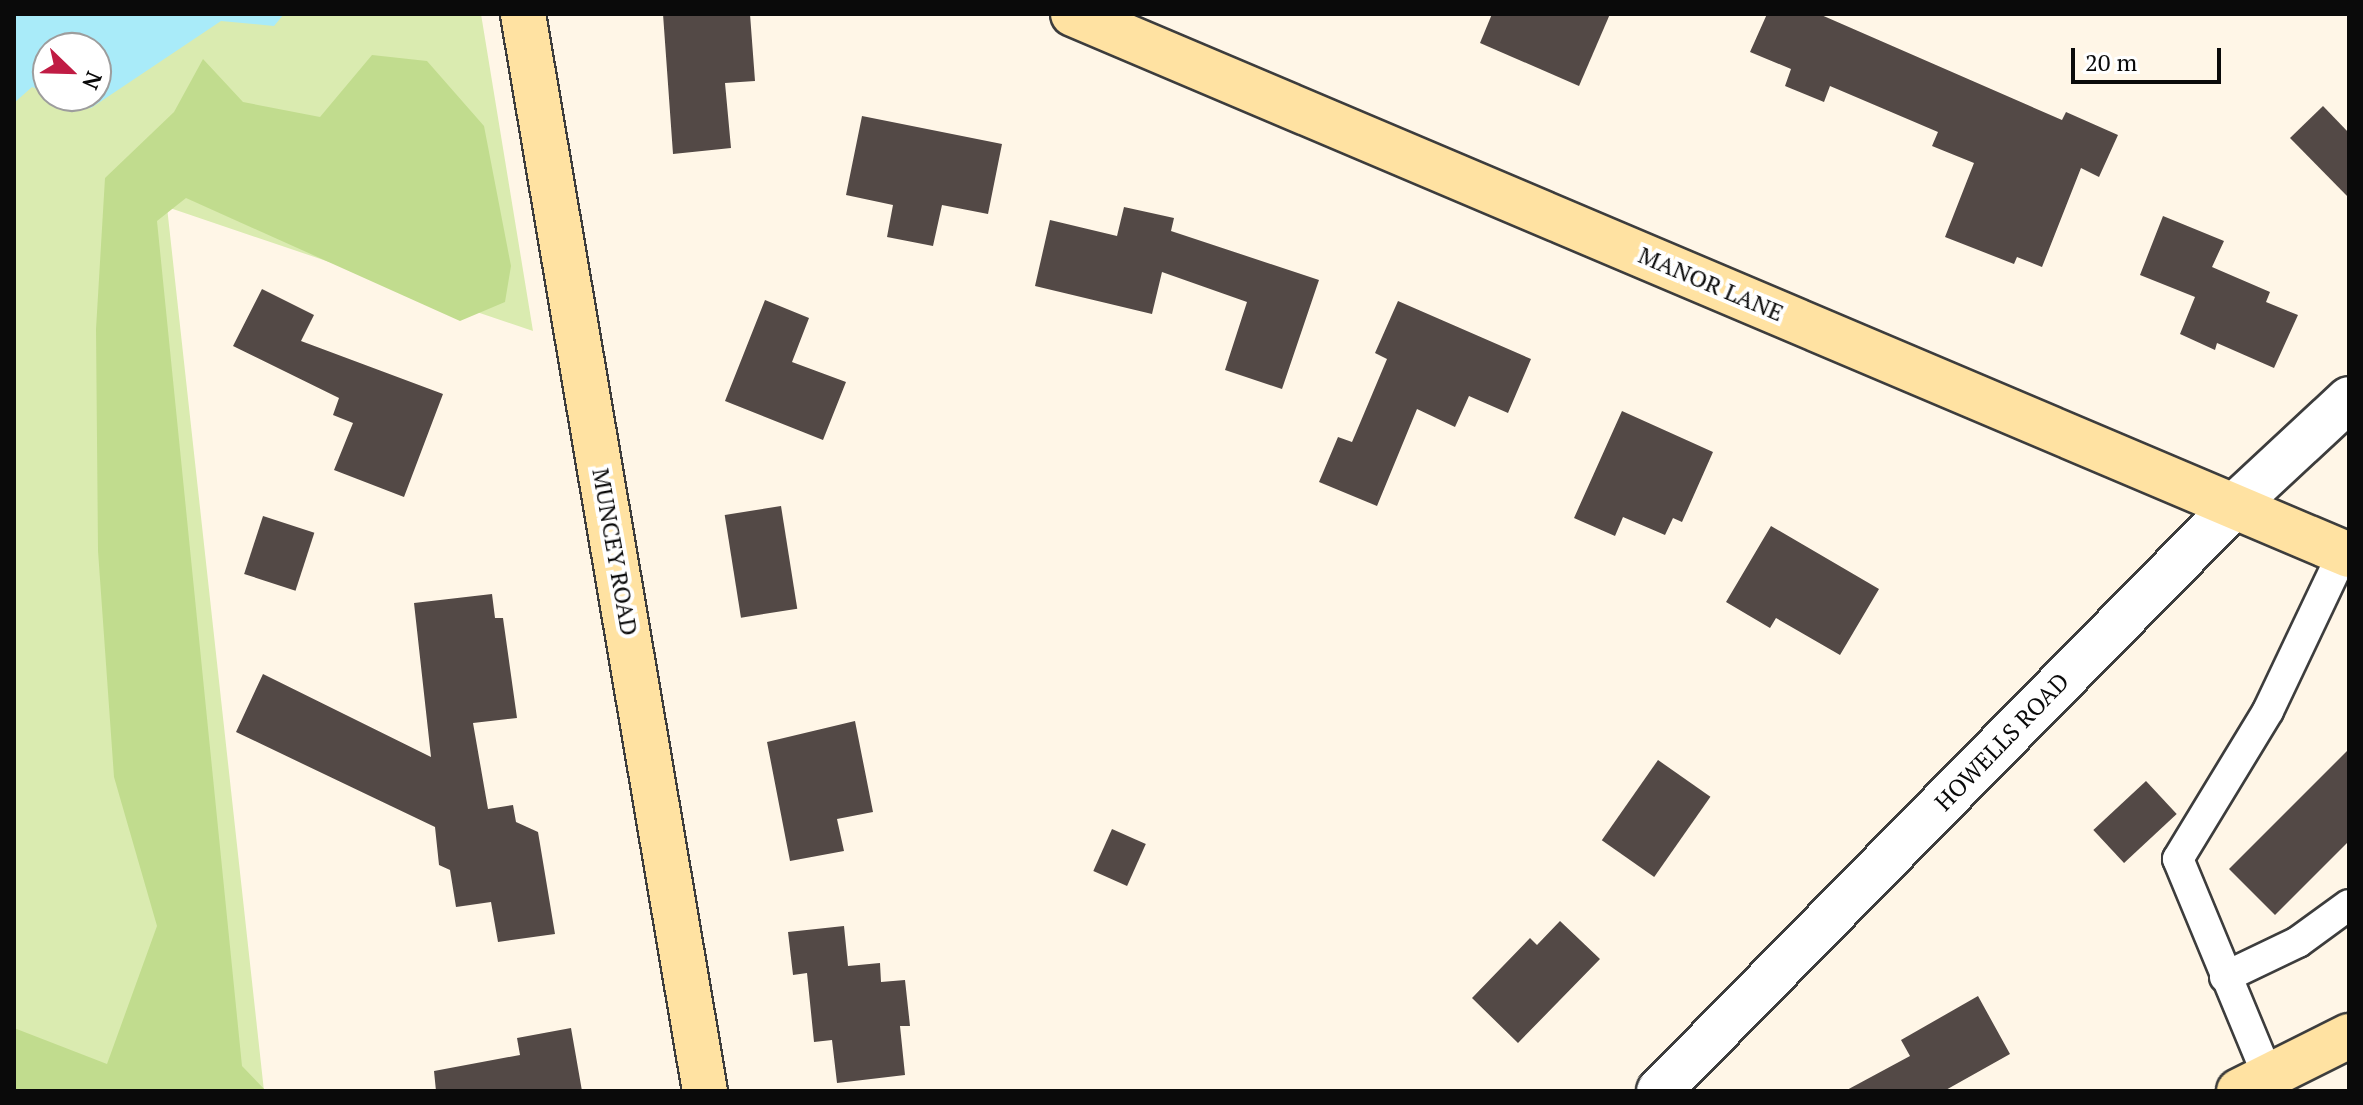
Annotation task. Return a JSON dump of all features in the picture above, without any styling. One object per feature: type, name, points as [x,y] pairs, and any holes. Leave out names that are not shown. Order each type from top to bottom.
[{"type":"street","name":"MUNCEY ROAD","points":[[523,14],[705,1091]]},
{"type":"street","name":"MANOR LANE","points":[[1073,14],[2346,554]]},
{"type":"street","name":"HOWELLS ROAD","points":[[1659,1091],[2234,506],[2349,399]]},
{"type":"street","points":[[2254,1084],[2349,1036]]},
{"type":"lane","points":[[2254,1084],[2225,977],[2178,859],[2268,711],[2346,554]]},
{"type":"lane","points":[[2225,977],[2298,942],[2349,905]]},
{"type":"green space","points":[[14,14],[481,14],[533,331],[167,207],[264,1091],[14,1091]]},
{"type":"green space","points":[[372,55],[427,61],[484,126],[511,266],[505,302],[460,321],[186,198],[157,221],[242,1066],[266,1091],[14,1091],[14,1028],[107,1064],[157,926],[114,777],[98,551],[96,329],[105,178],[174,112],[203,59],[243,102],[320,117]]},
{"type":"water","points":[[14,14],[284,14],[274,26],[221,21],[112,94],[112,32],[32,32],[32,87],[14,103]]},
{"type":"building","points":[[663,14],[750,14],[755,81],[725,83],[731,148],[673,154]]},
{"type":"building","points":[[1492,14],[1610,14],[1579,86],[1480,43]]},
{"type":"building","points":[[1767,14],[1819,14],[2062,120],[2066,112],[2118,135],[2099,177],[2081,168],[2042,267],[2017,257],[2014,264],[1945,237],[1974,163],[1932,146],[1938,132],[1830,86],[1824,102],[1785,86],[1791,69],[1750,52]]},
{"type":"building","points":[[2323,106],[2349,133],[2349,198],[2290,138]]},
{"type":"building","points":[[862,116],[1002,144],[988,214],[942,205],[933,246],[887,237],[893,205],[846,195]]},
{"type":"building","points":[[1124,207],[1174,218],[1171,231],[1319,280],[1282,389],[1225,370],[1247,302],[1162,272],[1152,314],[1035,286],[1050,220],[1117,236]]},
{"type":"building","points":[[2163,216],[2224,241],[2212,267],[2270,292],[2266,302],[2298,315],[2274,368],[2217,343],[2215,350],[2180,334],[2195,297],[2140,275]]},
{"type":"building","points":[[262,289],[314,315],[301,341],[443,394],[404,497],[334,470],[353,423],[333,415],[339,398],[233,346]]},
{"type":"building","points":[[765,300],[809,318],[792,362],[846,382],[823,440],[725,401]]},
{"type":"building","points":[[1398,301],[1531,359],[1508,413],[1469,396],[1455,427],[1417,409],[1377,506],[1319,482],[1338,437],[1352,442],[1387,359],[1375,353]]},
{"type":"building","points":[[1622,411],[1713,452],[1682,522],[1673,518],[1665,535],[1623,517],[1615,536],[1574,518]]},
{"type":"building","points":[[781,506],[797,609],[741,618],[725,515]]},
{"type":"building","points":[[263,516],[314,533],[296,591],[244,574]]},
{"type":"building","points":[[1771,526],[1879,589],[1840,655],[1776,618],[1770,628],[1726,602]]},
{"type":"building","points":[[492,594],[495,618],[503,618],[517,718],[473,723],[488,809],[513,805],[516,822],[538,832],[555,934],[498,942],[491,902],[456,907],[450,870],[439,865],[435,827],[236,732],[263,674],[431,757],[414,603]]},
{"type":"building","points":[[855,721],[873,812],[837,819],[844,851],[790,861],[767,742]]},
{"type":"building","points":[[2349,749],[2349,841],[2275,915],[2229,869]]},
{"type":"building","points":[[1658,760],[1710,797],[1654,877],[1602,840]]},
{"type":"building","points":[[2146,781],[2177,814],[2124,863],[2093,830]]},
{"type":"building","points":[[1112,829],[1146,844],[1127,886],[1093,871]]},
{"type":"building","points":[[1560,921],[1600,959],[1518,1043],[1472,998],[1530,938],[1537,945]]},
{"type":"building","points":[[844,926],[848,966],[880,963],[881,982],[905,980],[910,1026],[900,1026],[905,1075],[837,1083],[832,1040],[814,1042],[807,973],[793,975],[788,932]]},
{"type":"building","points":[[1978,996],[2010,1054],[1944,1091],[1845,1091],[1910,1056],[1901,1040]]},
{"type":"building","points":[[571,1028],[582,1091],[436,1091],[434,1071],[520,1055],[517,1038]]}]
